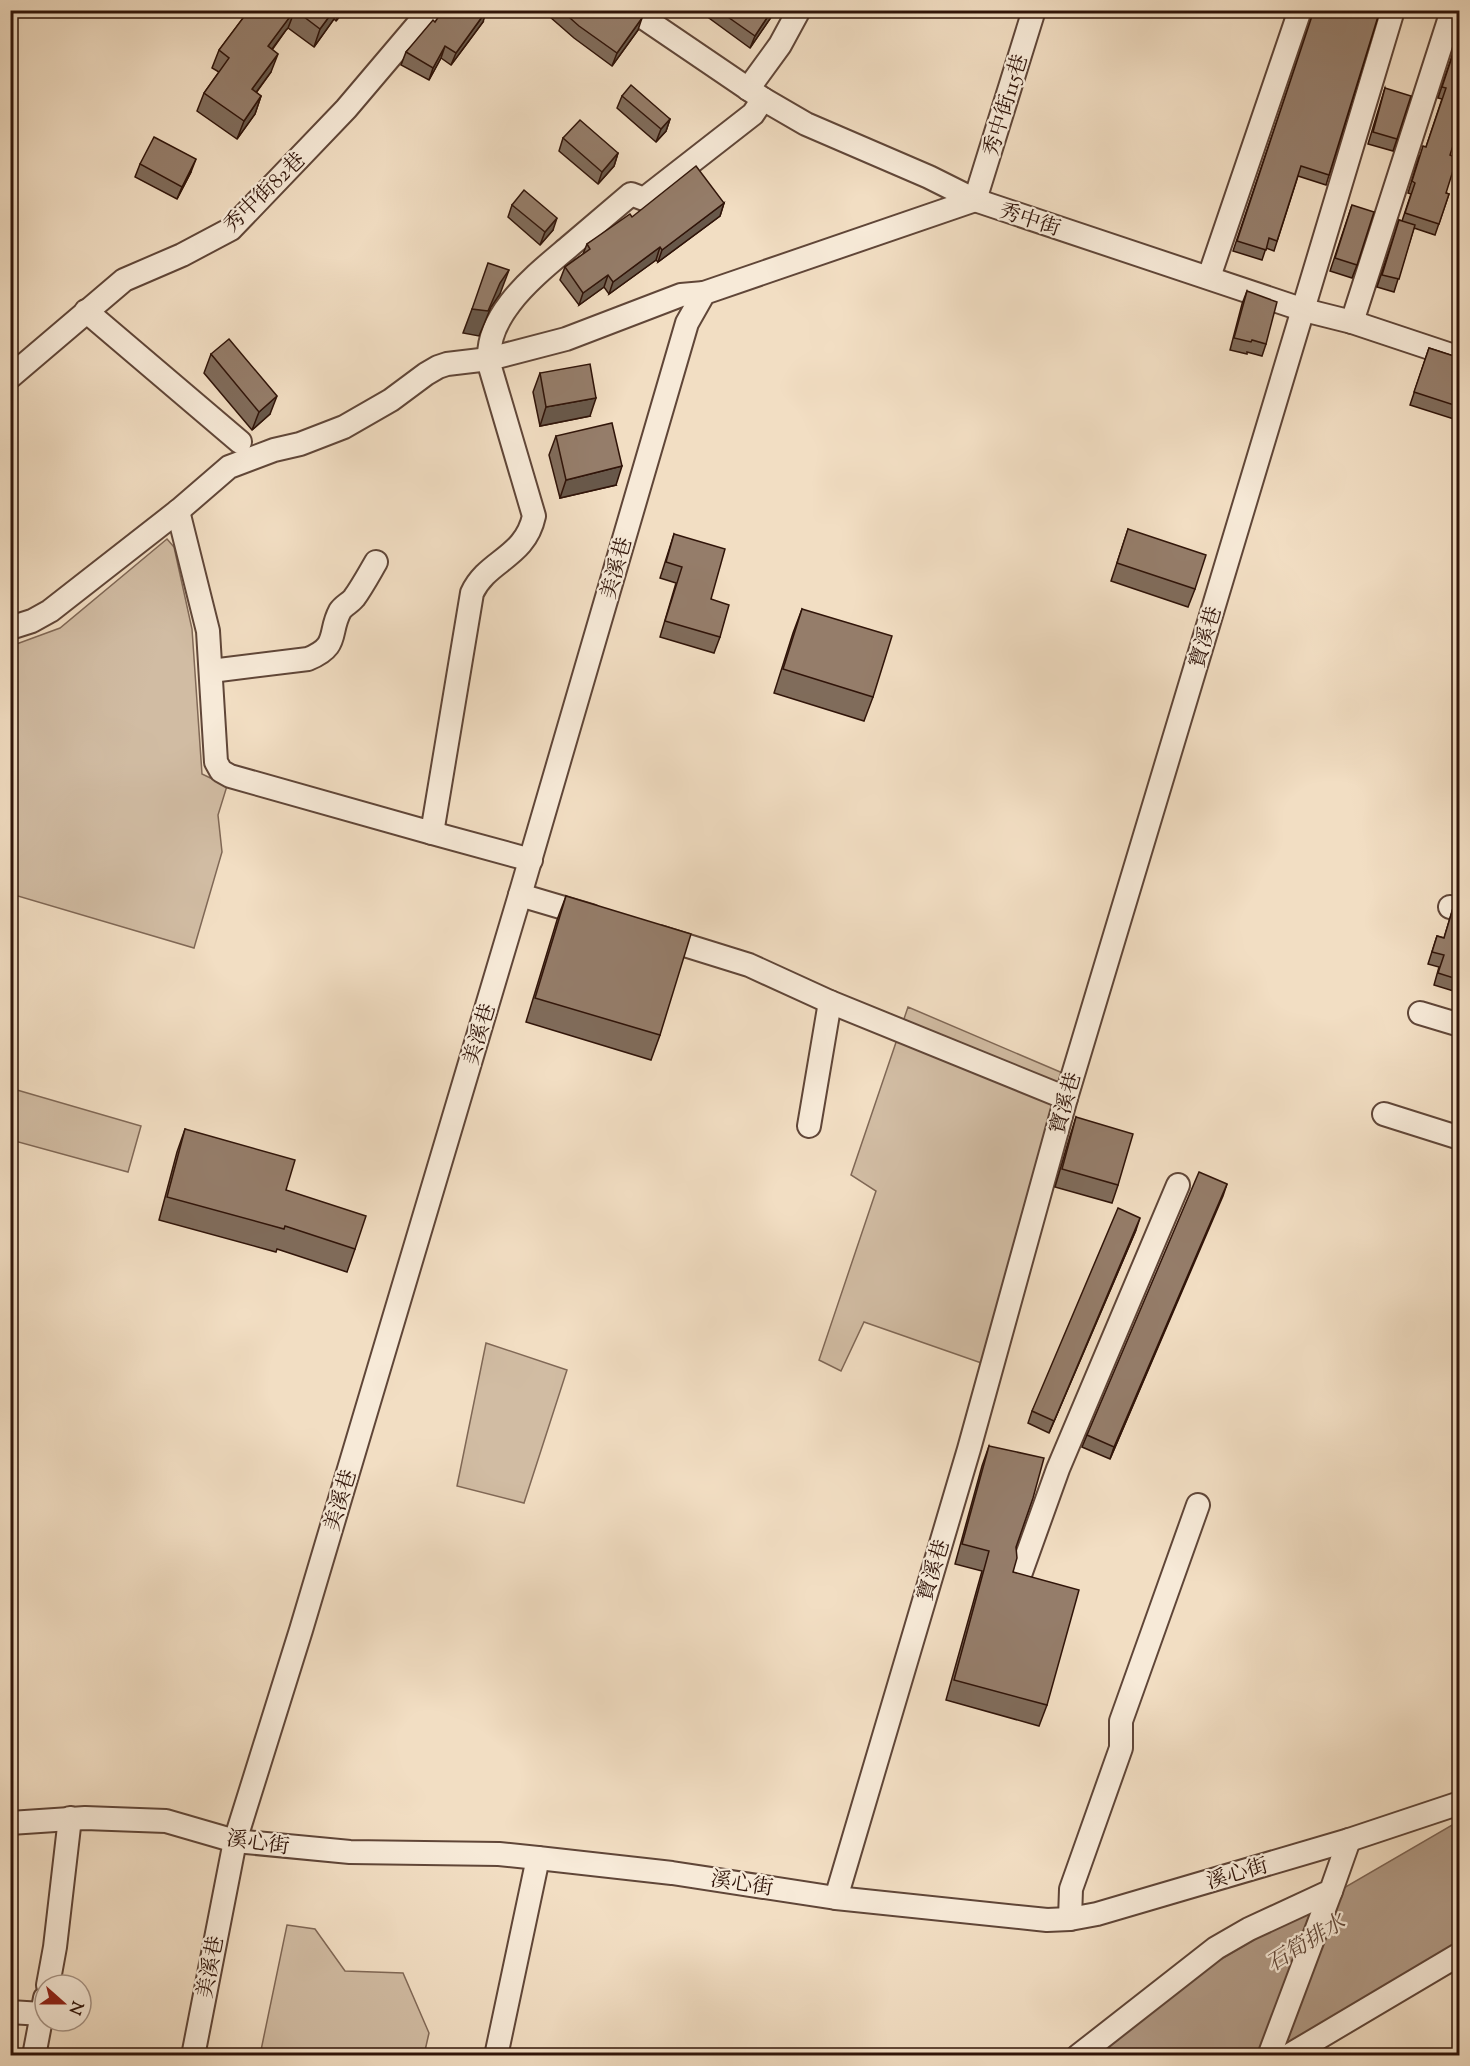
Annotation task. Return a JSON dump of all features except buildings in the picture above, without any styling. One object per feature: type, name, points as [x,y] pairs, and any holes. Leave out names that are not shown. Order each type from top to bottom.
[{"type":"street","name":"秀中街82巷","points":[[10,377],[124,280],[182,255],[231,229],[346,109],[430,10]]},
{"type":"street","name":"秀中街","points":[[632,10],[755,94],[806,124],[929,177],[975,201],[1304,310],[1352,322],[1460,358]]},
{"type":"street","points":[[432,832],[472,593],[480,580],[521,544],[532,526],[534,516],[489,359],[490,341],[494,332],[512,301],[527,283],[631,194],[644,199],[753,114],[755,94],[800,10]]},
{"type":"street","name":"秀中街115巷","points":[[975,201],[1034,10]]},
{"type":"street","points":[[1209,277],[1300,10]]},
{"type":"street","name":"寶溪巷","points":[[836,1898],[969,1449],[1066,1098],[1393,10]]},
{"type":"street","points":[[1352,322],[1450,17]]},
{"type":"street","points":[[10,628],[32,621],[50,611],[178,511],[229,467],[344,427],[392,400],[426,374],[447,364],[489,359],[566,339],[681,294],[704,293],[975,201]]},
{"type":"street","name":"美溪巷","points":[[193,2055],[235,1841],[305,1618],[531,860],[687,323],[704,293]]},
{"type":"street","points":[[86,311],[240,442]]},
{"type":"street","points":[[178,511],[208,631],[216,762],[220,771],[531,860]]},
{"type":"street","points":[[211,670],[308,659],[315,656],[333,638],[340,610],[353,600],[376,562]]},
{"type":"street","points":[[520,895],[612,923]]},
{"type":"street","points":[[635,930],[749,965],[830,1002],[1066,1098]]},
{"type":"street","points":[[809,1126],[830,1002]]},
{"type":"street","points":[[1420,1013],[1460,1025]]},
{"type":"street","points":[[1384,1114],[1460,1138]]},
{"type":"street","points":[[1021,1572],[1058,1469],[1178,1185]]},
{"type":"street","points":[[969,1449],[991,1454]]},
{"type":"street","points":[[1036,1464],[1058,1469]]},
{"type":"street","points":[[1070,1919],[1071,1889],[1121,1748],[1121,1721],[1198,1505]]},
{"type":"street","name":"溪心街","points":[[10,1823],[70,1818],[166,1821],[235,1841],[350,1852],[499,1854],[672,1873],[836,1898],[1047,1920],[1070,1919],[1109,1911],[1349,1840],[1460,1803]]},
{"type":"street","points":[[50,1973],[70,1818]]},
{"type":"street","points":[[1269,2055],[1349,1840]]},
{"type":"street","points":[[496,2055],[538,1858]]},
{"type":"street","points":[[1078,2055],[1216,1948],[1249,1929],[1331,1891]]},
{"type":"street","points":[[1288,2055],[1460,1954]]},
{"type":"street","points":[[10,2012],[33,2008]]},
{"type":"street","points":[[34,2055],[38,2033]]},
{"type":"shaded area","points":[[167,539],[174,547],[192,629],[202,774],[227,786],[218,815],[222,852],[194,948],[11,894],[11,646],[60,628]]},
{"type":"shaded area","points":[[908,1007],[1072,1077],[990,1366],[864,1322],[841,1371],[819,1360],[876,1191],[851,1175]]},
{"type":"shaded area","points":[[17,1090],[141,1126],[128,1172],[11,1140],[11,1113]]},
{"type":"shaded area","points":[[486,1343],[567,1370],[524,1503],[457,1486]]},
{"type":"shaded area","points":[[287,1925],[315,1929],[345,1971],[403,1973],[429,2033],[424,2055],[260,2055]]},
{"type":"water","name":"石筍排水","points":[[1459,1821],[1459,1941],[1292,2055],[1098,2056],[1206,1968]]}]
